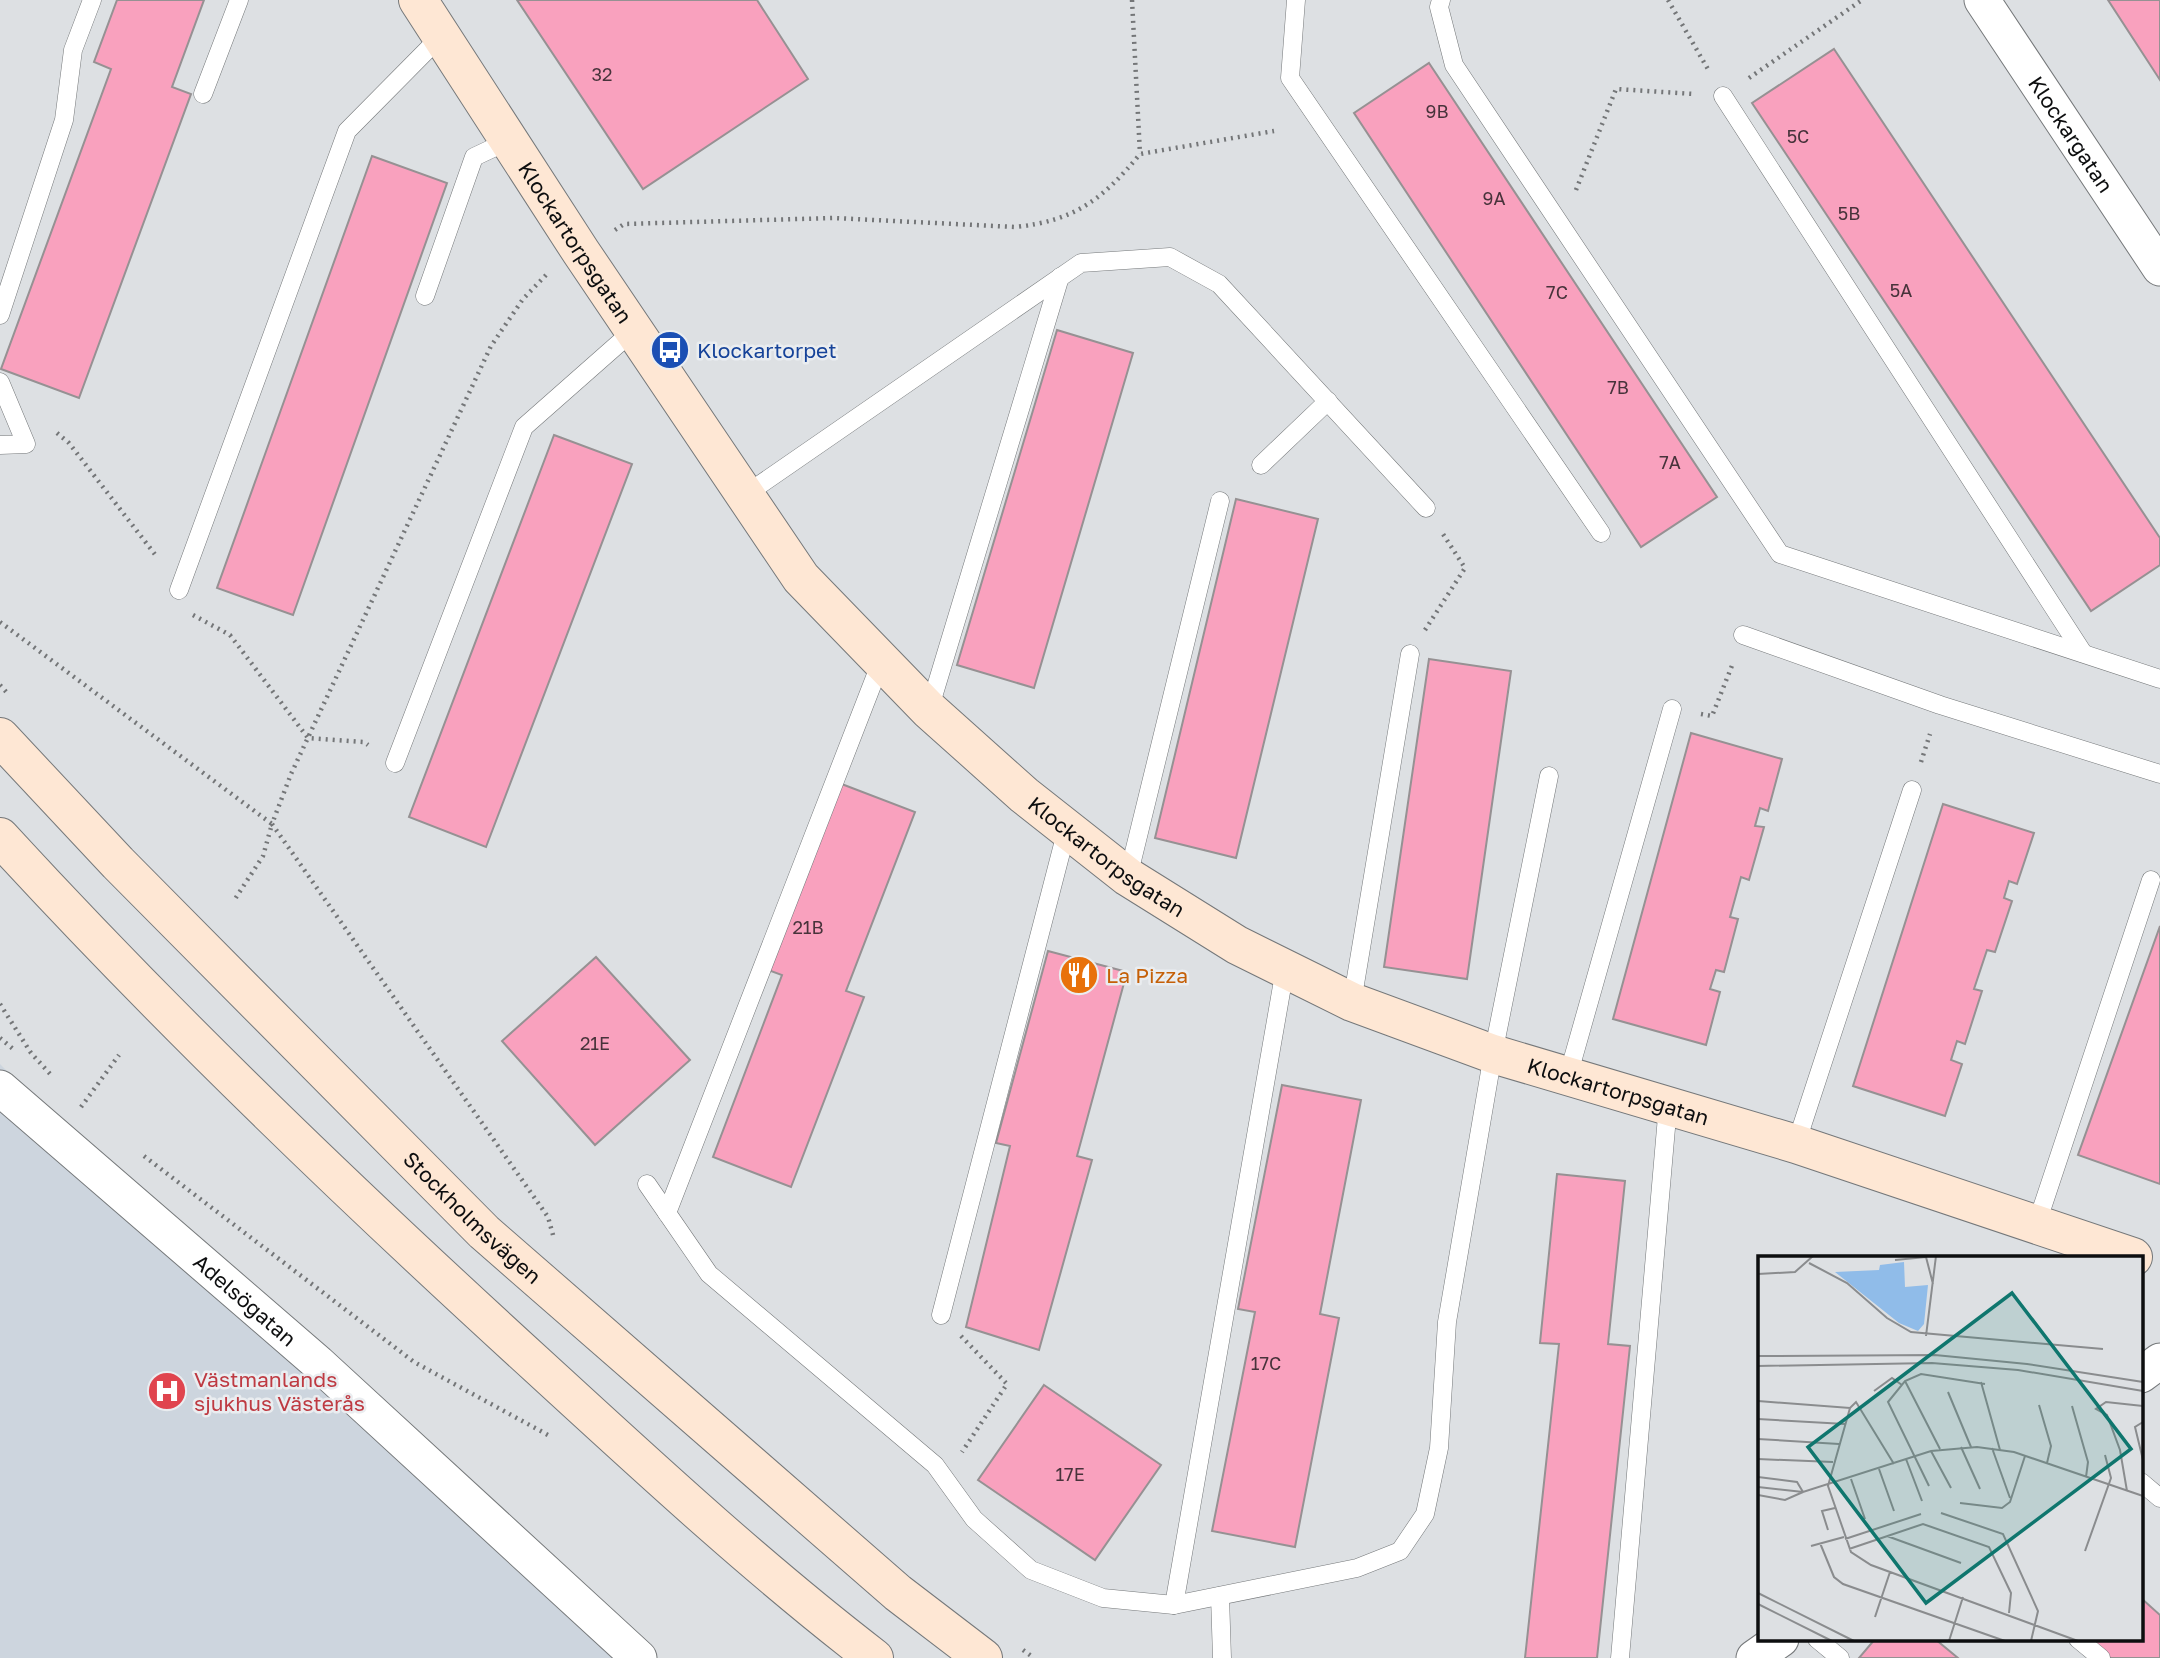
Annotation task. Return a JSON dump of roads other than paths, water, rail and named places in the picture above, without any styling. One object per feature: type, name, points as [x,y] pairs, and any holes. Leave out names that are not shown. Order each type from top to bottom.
[{"type":"main road","name":"Klockartorpsgatan","points":[[418,0],[581,253],[801,578],[929,710],[1024,795],[1128,877],[1237,945],[1352,1002],[1493,1054],[1796,1144],[2130,1256]]},
{"type":"main road","name":"Stockholmsvägen","points":[[0,737],[118,863],[484,1232],[898,1592],[983,1658]]},
{"type":"main road","points":[[0,837],[259,1104],[424,1262],[595,1419],[874,1658]]},
{"type":"main road","points":[[2142,1260],[2160,1267]]},
{"type":"street","name":"Klockargatan","points":[[1982,0],[2160,268]]},
{"type":"street","name":"Adelsögatan","points":[[0,1088],[318,1363],[639,1658]]},
{"type":"street","points":[[2142,1374],[2160,1361]]},
{"type":"street","points":[[1754,1658],[1780,1640]]},
{"type":"lane","points":[[0,315],[64,120],[72,50],[92,0]]},
{"type":"lane","points":[[203,94],[239,0]]},
{"type":"lane","points":[[1296,0],[1290,78],[1601,533]]},
{"type":"lane","points":[[1441,0],[1439,6],[1454,65],[1780,554],[2160,679]]},
{"type":"lane","points":[[179,590],[347,131],[441,36]]},
{"type":"lane","points":[[1723,96],[2083,653]]},
{"type":"lane","points":[[425,296],[474,157],[508,141]]},
{"type":"lane","points":[[745,495],[1081,263],[1170,257],[1219,284],[1426,508]]},
{"type":"lane","points":[[929,710],[1060,277]]},
{"type":"lane","points":[[395,763],[524,427],[634,331]]},
{"type":"lane","points":[[0,445],[26,444],[1,385]]},
{"type":"lane","points":[[1261,465],[1328,401]]},
{"type":"lane","points":[[1128,877],[1220,501]]},
{"type":"lane","points":[[1743,635],[1940,705],[2160,774]]},
{"type":"lane","points":[[1352,1002],[1410,654]]},
{"type":"lane","points":[[667,1213],[881,662]]},
{"type":"lane","points":[[1568,1076],[1672,709]]},
{"type":"lane","points":[[647,1184],[709,1274],[935,1465],[974,1519],[1031,1570],[1103,1598],[1174,1605],[1357,1568],[1399,1551],[1425,1514],[1439,1448],[1447,1322],[1493,1054],[1549,776]]},
{"type":"lane","points":[[1796,1144],[1912,790]]},
{"type":"lane","points":[[941,1315],[1067,829]]},
{"type":"lane","points":[[2037,1223],[2151,880]]},
{"type":"lane","points":[[1174,1605],[1285,969]]},
{"type":"lane","points":[[1620,1658],[1668,1105]]},
{"type":"lane","points":[[2142,1483],[2160,1498]]},
{"type":"lane","points":[[1220,1595],[1222,1658]]},
{"type":"lane","points":[[1818,1640],[1840,1658]]},
{"type":"lane","points":[[2079,1640],[2101,1658]]},
{"type":"place","name":"Klockartorpet","points":[[670,350]]},
{"type":"place","name":"La Pizza","points":[[1079,975]]},
{"type":"place","name":"Västmanlands sjukhus Västerås","points":[[167,1391]]}]
